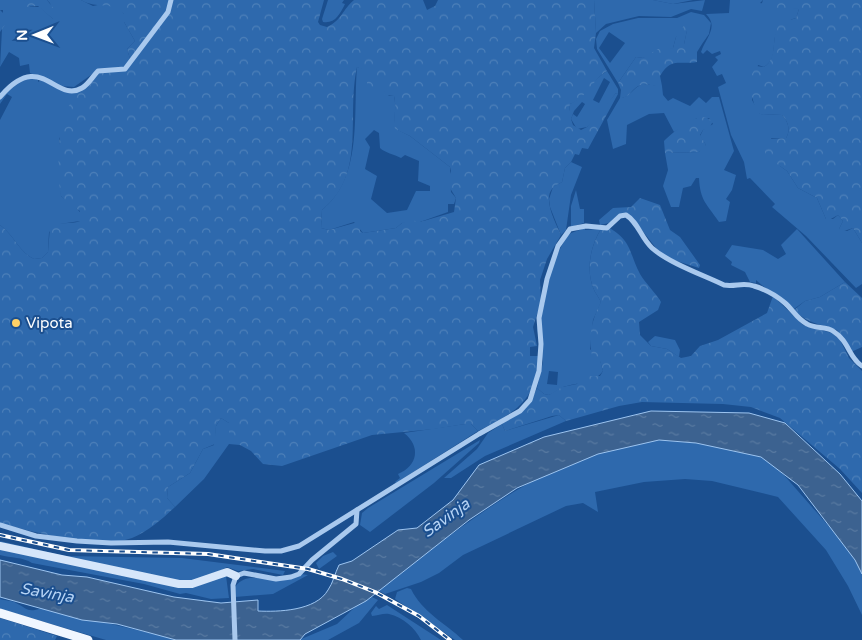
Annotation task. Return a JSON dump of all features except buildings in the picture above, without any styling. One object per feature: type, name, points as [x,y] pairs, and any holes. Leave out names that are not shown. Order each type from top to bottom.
[{"type":"main road","points":[[0,613],[72,637],[88,640]]},
{"type":"street","points":[[0,97],[21,78],[30,75],[72,90],[82,88],[98,72],[125,69],[168,12],[171,0]]},
{"type":"street","points":[[0,525],[36,536],[82,542],[168,542],[281,551],[300,546],[479,434],[520,411],[530,400],[539,371],[542,344],[539,318],[547,279],[558,246],[570,229],[586,226],[607,228],[620,216],[626,215],[633,219],[651,247],[663,256],[724,284],[734,286],[742,283],[756,286],[784,302],[795,316],[810,326],[832,330],[848,345],[850,355],[862,366]]},
{"type":"street","points":[[0,546],[179,584],[192,584],[227,572],[236,576],[259,575],[276,579],[299,574],[318,554],[356,524],[357,510]]},
{"type":"street","points":[[235,640],[233,585],[236,576]]},
{"type":"green space","points":[[0,0],[24,0],[30,7],[40,7],[53,19],[50,3],[47,0],[81,0],[93,6],[107,3],[118,7],[124,14],[124,22],[135,41],[127,49],[131,62],[129,66],[98,70],[74,87],[60,86],[30,73],[29,64],[20,66],[19,58],[9,52],[0,67],[3,10],[0,10]]},
{"type":"green space","points":[[24,0],[47,0],[54,9],[55,19],[38,6],[25,7]]},
{"type":"green space","points":[[81,0],[324,0],[318,22],[320,25],[327,27],[336,22],[354,0],[423,0],[427,10],[435,6],[438,0],[594,0],[596,33],[594,48],[607,71],[597,79],[581,98],[570,104],[569,111],[574,111],[571,119],[573,125],[581,130],[587,127],[616,93],[618,94],[588,149],[582,148],[579,155],[575,154],[565,168],[562,182],[553,188],[550,194],[551,212],[561,235],[547,259],[540,280],[541,302],[533,327],[537,346],[530,347],[530,356],[538,356],[537,372],[528,395],[521,404],[502,418],[478,431],[471,424],[465,424],[372,435],[282,466],[263,464],[251,451],[240,445],[229,444],[229,423],[221,418],[216,426],[215,444],[203,449],[190,473],[168,487],[167,498],[175,507],[144,532],[132,538],[118,541],[85,541],[47,535],[0,523],[0,225],[24,252],[34,259],[42,258],[48,252],[50,227],[57,224],[80,221],[80,211],[67,203],[61,196],[59,153],[63,119],[73,101],[99,72],[128,69],[131,62],[127,49],[135,41],[124,22],[124,14],[119,10],[109,6],[87,3]],"holes":[[[357,67],[364,70],[369,91],[384,91],[385,95],[394,96],[395,129],[410,136],[450,167],[451,171],[447,183],[456,198],[454,212],[420,222],[411,220],[402,223],[396,228],[363,233],[360,231],[360,224],[358,222],[329,230],[321,228],[322,210],[336,196],[345,180],[350,162],[354,86]]]},
{"type":"green space","points":[[328,0],[344,0],[342,3],[345,4],[334,20],[323,22],[322,19]]},
{"type":"green space","points":[[594,0],[653,0],[673,4],[705,0],[702,11],[691,9],[671,17],[639,16],[606,24],[596,33]]},
{"type":"green space","points":[[653,0],[693,0],[673,4]]},
{"type":"green space","points":[[730,0],[763,0],[760,3],[799,9],[796,18],[779,28],[770,62],[764,67],[758,65],[752,100],[760,114],[782,115],[786,120],[789,129],[786,138],[771,138],[780,166],[787,171],[798,188],[817,198],[826,219],[833,219],[838,215],[843,221],[839,229],[847,231],[853,228],[862,243],[862,284],[856,288],[806,236],[772,207],[775,204],[750,178],[747,179],[744,162],[731,135],[718,87],[726,83],[722,74],[717,76],[712,67],[718,60],[715,57],[721,54],[720,51],[712,54],[707,50],[703,54],[701,52],[711,28],[710,19],[706,14],[729,13]]},
{"type":"green space","points":[[763,0],[862,0],[862,243],[853,228],[841,232],[839,229],[843,221],[838,215],[829,220],[826,219],[817,198],[798,188],[787,171],[767,157],[763,147],[766,139],[786,138],[788,126],[782,115],[760,114],[756,111],[748,82],[756,66],[764,67],[771,59],[779,24],[796,18],[799,9],[765,8],[761,6]]},
{"type":"green space","points":[[0,10],[7,17],[7,22],[0,32]]},
{"type":"green space","points":[[691,12],[704,15],[711,23],[709,34],[702,44],[684,44],[687,30],[676,37],[673,48],[643,58],[636,57],[618,83],[597,49],[596,39],[600,31],[613,24],[638,18],[677,18]],"holes":[[[609,32],[625,43],[610,63],[599,48]]]},
{"type":"green space","points":[[685,24],[688,26],[684,44],[702,44],[697,52],[697,62],[672,64],[660,76],[662,86],[641,85],[624,98],[620,98],[621,90],[618,83],[636,57],[643,58],[658,49],[673,48],[676,37]]},
{"type":"green space","points":[[357,67],[364,69],[389,96],[394,96],[396,129],[410,136],[450,167],[451,192],[456,198],[454,204],[448,204],[448,212],[420,222],[402,223],[396,228],[363,233],[354,222],[329,230],[321,228],[322,210],[335,196],[344,180],[350,163],[355,125]],"holes":[[[374,130],[379,133],[380,148],[401,158],[405,155],[419,161],[418,181],[430,186],[430,191],[416,191],[407,210],[387,213],[371,199],[377,176],[365,169],[370,147],[365,139]]]},
{"type":"green space","points":[[607,71],[618,89],[618,94],[616,93],[596,119],[587,127],[577,129],[571,119],[573,114],[577,117],[585,104],[582,102],[574,111],[569,111],[570,104],[576,101]],"holes":[[[604,78],[610,82],[599,103],[593,100]]]},
{"type":"green space","points":[[21,78],[38,79],[38,82],[41,80],[64,88],[76,88],[87,81],[87,85],[59,139],[61,196],[82,215],[80,221],[60,224],[49,232],[48,252],[42,258],[34,259],[24,252],[0,225],[0,120],[12,97],[7,94],[0,104],[0,99]]},
{"type":"green space","points":[[643,84],[662,86],[663,95],[668,101],[673,98],[690,106],[699,97],[706,103],[712,97],[719,97],[734,151],[724,170],[736,175],[732,190],[726,199],[730,202],[726,221],[719,222],[705,202],[699,178],[696,178],[691,186],[683,188],[679,207],[671,207],[663,186],[668,170],[665,153],[699,152],[706,145],[700,136],[703,130],[713,124],[709,118],[697,118],[674,132],[664,113],[649,114],[627,125],[626,144],[613,149],[607,120],[620,98],[627,96]]},
{"type":"green space","points":[[705,117],[713,121],[709,129],[703,130],[700,135],[706,145],[704,149],[699,152],[665,153],[664,141],[668,137],[688,122]]},
{"type":"green space","points":[[571,162],[582,167],[571,195],[566,230],[561,235],[550,207],[549,199],[553,187],[562,182],[565,168]]},
{"type":"green space","points":[[576,190],[580,209],[584,209],[584,223],[571,227],[571,206]]},
{"type":"green space","points":[[640,198],[660,205],[670,230],[680,237],[700,265],[699,268],[667,258],[656,248],[630,215],[618,215],[609,223],[600,225],[599,220],[613,208],[631,207]]},
{"type":"green space","points":[[608,227],[626,242],[640,274],[661,302],[658,310],[639,322],[640,335],[651,346],[667,349],[681,358],[691,356],[700,346],[718,340],[767,313],[773,296],[803,325],[832,333],[840,340],[849,358],[862,371],[862,493],[840,469],[780,418],[751,407],[723,404],[642,402],[619,406],[566,421],[559,415],[552,416],[505,431],[502,424],[531,401],[537,388],[544,394],[549,395],[562,387],[577,384],[581,376],[600,376],[603,371],[600,361],[593,359],[590,344],[591,329],[601,302],[592,284],[590,260],[597,236],[601,229]]},
{"type":"green space","points":[[585,228],[585,230],[601,229],[594,243],[590,259],[592,284],[601,302],[593,320],[590,349],[600,360],[603,371],[595,378],[563,387],[549,395],[544,394],[537,388],[543,362],[537,329],[545,301],[545,279],[566,237]],"holes":[[[549,371],[558,372],[557,385],[547,384]]]},
{"type":"green space","points":[[797,229],[845,282],[820,297],[805,301],[794,309],[756,280],[756,283],[750,282],[745,272],[731,265],[732,262],[725,256],[732,245],[763,250],[778,259],[786,254],[781,245]]},
{"type":"green space","points":[[845,282],[862,298],[862,347],[851,352],[837,330],[810,321],[794,310],[805,301],[820,297]]},
{"type":"green space","points":[[655,336],[675,340],[680,350],[679,357],[667,349],[651,346],[648,342]]},
{"type":"green space","points":[[559,415],[566,421],[485,456],[451,478],[444,478],[477,449],[488,433],[502,424],[505,431]]},
{"type":"green space","points":[[221,418],[229,423],[229,444],[204,479],[175,507],[167,498],[168,487],[190,473],[203,449],[214,445],[216,426]]},
{"type":"green space","points":[[471,424],[478,431],[395,482],[400,478],[398,474],[410,466],[415,455],[413,444],[404,433]]},
{"type":"green space","points":[[480,440],[479,443],[434,483],[370,532],[360,525],[362,513],[368,508]]},
{"type":"green space","points":[[662,440],[736,449],[750,453],[776,466],[840,539],[862,570],[862,615],[848,586],[826,550],[778,497],[712,481],[685,479],[644,482],[595,492],[598,512],[583,503],[566,506],[463,555],[439,573],[421,582],[385,594],[379,591],[453,533],[518,489],[553,470],[588,455],[625,445]]},
{"type":"green space","points":[[0,541],[65,556],[182,558],[285,571],[283,575],[253,569],[238,571],[227,567],[205,579],[177,582],[0,544]]},
{"type":"green space","points":[[0,547],[177,586],[226,576],[229,598],[211,599],[186,593],[180,594],[144,584],[32,563],[0,555]]},
{"type":"green space","points":[[333,552],[337,556],[319,569],[316,563],[323,556]]},
{"type":"green space","points":[[301,574],[308,575],[273,594],[235,597],[235,587],[241,581],[248,578],[283,580],[292,579]]},
{"type":"green space","points":[[407,588],[411,589],[428,611],[463,640],[455,640],[395,599],[397,592]]},
{"type":"green space","points":[[368,595],[378,600],[359,623],[328,640],[299,640],[337,624]]},
{"type":"green space","points":[[0,599],[14,602],[30,610],[42,608],[180,640],[106,640],[0,609]]},
{"type":"green space","points":[[387,605],[441,640],[421,640],[408,624],[394,615],[372,616],[371,613],[376,606],[379,609]]},
{"type":"green space","points":[[0,618],[57,636],[55,640],[0,640]]},
{"type":"water","name":"Savinja","points":[[651,411],[749,413],[785,423],[840,474],[862,501],[862,574],[855,560],[798,485],[761,457],[696,443],[659,440],[598,454],[517,488],[469,520],[366,601],[305,634],[300,640],[176,640],[117,624],[82,620],[0,597],[0,560],[62,575],[87,577],[174,597],[221,603],[258,600],[258,611],[296,609],[315,602],[322,597],[328,590],[339,565],[352,561],[398,530],[417,528],[453,500],[479,465],[544,437]]},
{"type":"railway","points":[[0,535],[69,550],[208,554],[308,569],[342,579],[375,592],[419,616],[450,640]]},
{"type":"place","name":"Vipota","points":[[16,323]]}]
